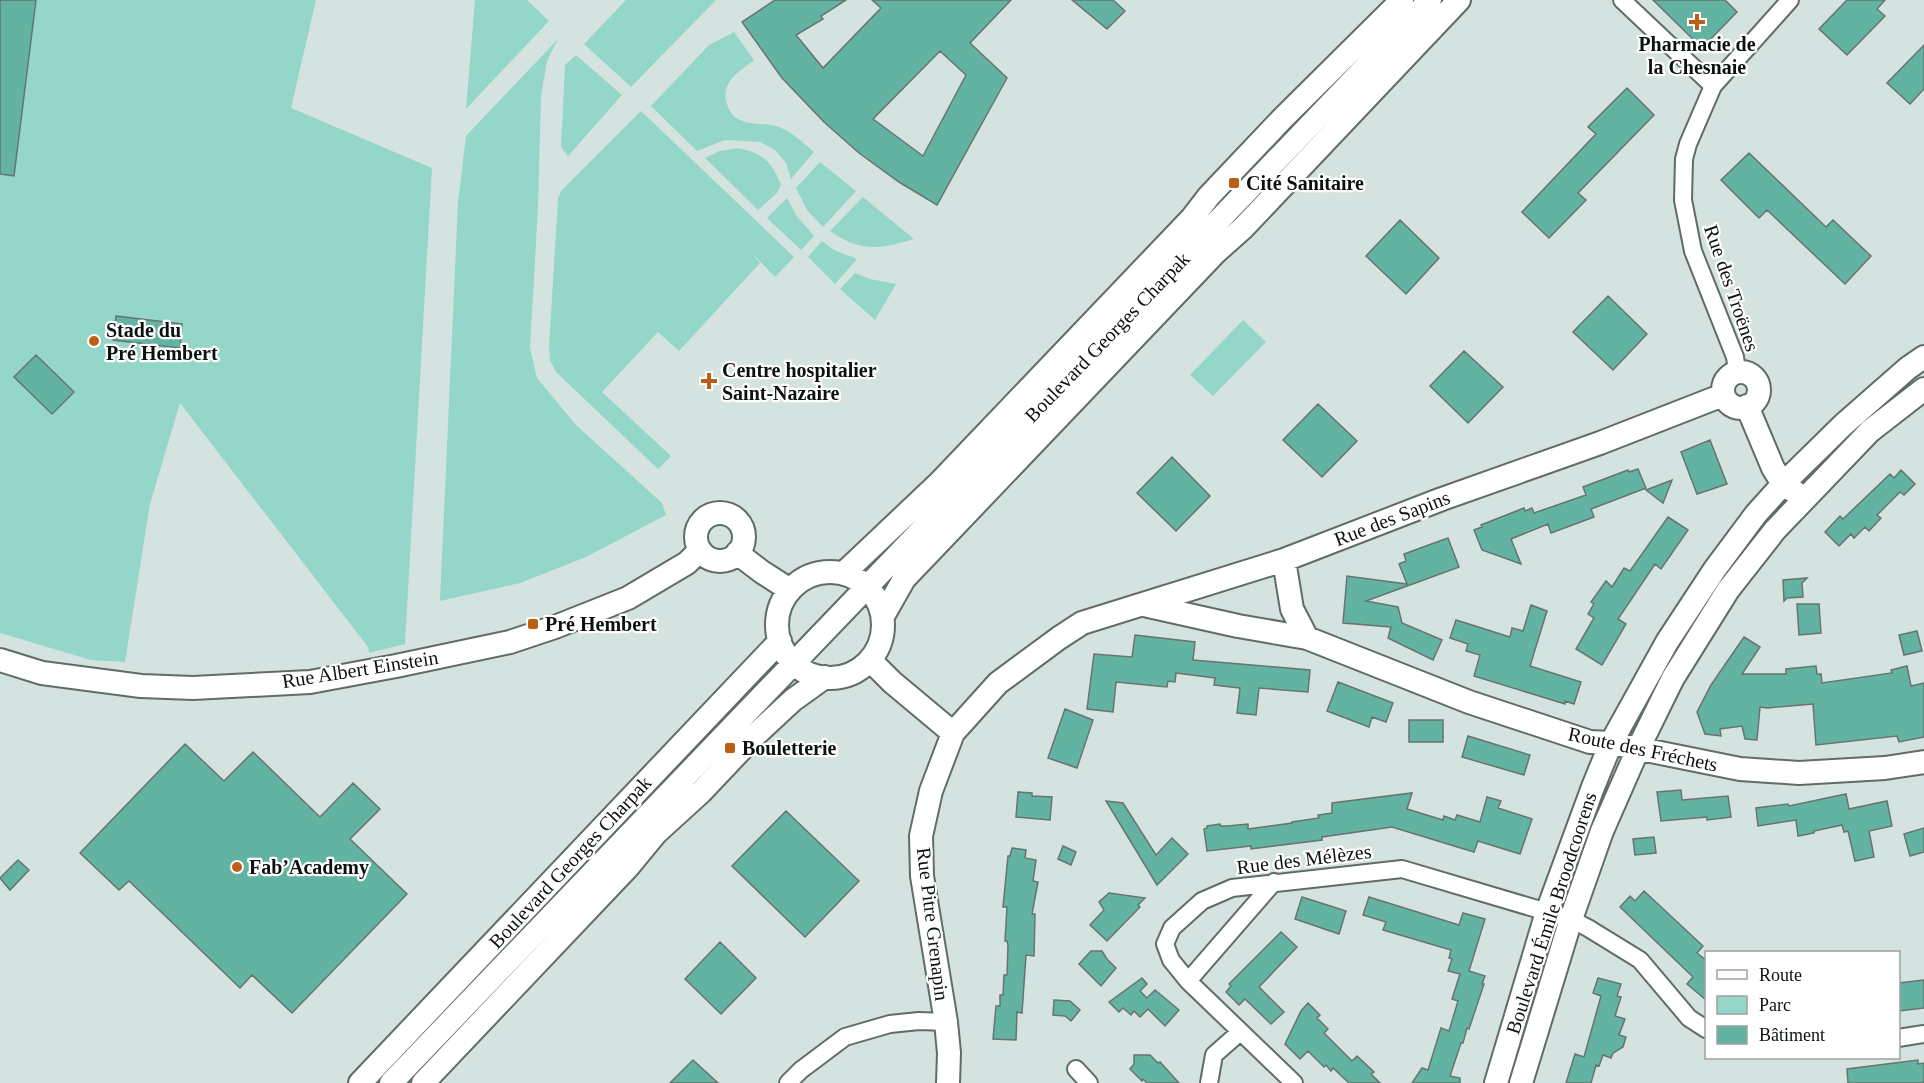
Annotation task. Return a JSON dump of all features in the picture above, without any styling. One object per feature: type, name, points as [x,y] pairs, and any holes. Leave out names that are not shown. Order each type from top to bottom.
[{"type":"street","name":"Boulevard Georges Charpak","points":[[844,573],[939,483],[1192,218],[1209,196],[1283,118],[1402,0]]},
{"type":"street","name":"Boulevard Georges Charpak","points":[[391,1083],[1234,207],[1430,0]]},
{"type":"street","name":"Boulevard Georges Charpak","points":[[883,616],[904,579],[1216,252],[1244,228],[1459,0]]},
{"type":"street","points":[[1622,0],[1713,86]]},
{"type":"street","name":"Rue des Troënes","points":[[1737,372],[1735,357],[1693,251],[1683,200],[1684,159],[1688,144],[1713,86],[1790,0]]},
{"type":"street","name":"Boulevard Émile Broodcoorens","points":[[1496,1083],[1547,912],[1593,787],[1611,743],[1667,642],[1756,514],[1783,484],[1843,424],[1924,357]]},
{"type":"street","points":[[1737,372],[1748,373],[1757,382],[1758,393],[1752,404],[1741,408],[1730,404],[1723,389],[1727,378],[1737,372]]},
{"type":"street","points":[[1521,1083],[1571,920],[1602,831],[1638,749],[1673,678],[1728,590],[1775,530],[1870,431],[1924,389]]},
{"type":"street","name":"Rue des Sapins","points":[[1059,638],[1082,623],[1284,560],[1724,395]]},
{"type":"street","points":[[1747,406],[1773,468],[1783,484],[1804,498]]},
{"type":"street","points":[[720,513],[739,523],[744,538],[737,553],[732,558],[718,561],[705,556],[696,543],[697,528],[706,517],[720,513]]},
{"type":"street","name":"Rue Albert Einstein","points":[[0,660],[42,673],[141,686],[193,688],[310,682],[510,642],[555,627],[628,598],[687,563],[700,550]]},
{"type":"street","points":[[737,553],[790,590]]},
{"type":"street","points":[[1284,560],[1292,609],[1307,638]]},
{"type":"street","points":[[829,572],[844,573],[858,579],[868,587],[878,600],[883,616],[883,632],[870,660],[857,670],[842,676],[825,677],[789,668],[777,623],[780,606],[790,590],[801,580],[814,574],[829,572]]},
{"type":"street","points":[[1193,588],[1199,616]]},
{"type":"street","name":"Route des Fréchets","points":[[1143,604],[1238,626],[1307,638],[1469,702],[1590,742],[1611,743],[1740,769],[1799,773],[1884,768],[1924,762]]},
{"type":"street","name":"Rue Pitre Grenapin","points":[[948,1083],[949,1053],[946,1022],[922,876],[921,836],[931,791],[953,733],[998,683],[1059,638]]},
{"type":"street","name":"Boulevard Georges Charpak","points":[[360,1083],[780,641]]},
{"type":"street","points":[[870,660],[892,682],[953,733]]},
{"type":"street","points":[[423,1083],[628,867],[656,833],[793,700],[825,677]]},
{"type":"street","name":"Rue des Mélèzes","points":[[1294,1083],[1188,981],[1171,960],[1165,945],[1172,928],[1202,902],[1232,888],[1402,869],[1547,912],[1590,929],[1640,960],[1689,1018],[1705,1028]]},
{"type":"street","points":[[1188,981],[1274,882]]},
{"type":"street","points":[[788,1083],[801,1070],[845,1037],[891,1024],[919,1021],[946,1022]]},
{"type":"street","points":[[1209,1083],[1214,1055],[1240,1032]]},
{"type":"street","points":[[1900,1038],[1924,1034]]},
{"type":"street","points":[[1076,1070],[1089,1083]]},
{"type":"green space","name":"Stade du Pré Hembert","points":[[0,0],[316,0],[291,108],[432,168],[405,644],[369,653],[368,647],[180,403],[150,504],[125,662],[91,660],[0,633]]},
{"type":"green space","points":[[475,0],[527,0],[549,21],[466,109]]},
{"type":"green space","points":[[626,0],[716,0],[631,87],[584,44]]},
{"type":"green space","points":[[734,32],[754,60],[732,78],[726,90],[728,106],[732,115],[738,119],[784,129],[814,152],[791,179],[786,163],[775,150],[760,142],[725,140],[697,151],[651,106],[709,45]]},
{"type":"green space","points":[[558,39],[547,61],[541,96],[538,207],[530,348],[537,378],[576,425],[662,503],[666,515],[586,557],[520,583],[440,601],[458,202],[466,136]]},
{"type":"green space","points":[[576,55],[622,95],[568,156],[561,147],[565,65]]},
{"type":"green space","points":[[641,111],[794,257],[775,277],[751,252],[760,263],[679,351],[658,332],[602,392],[671,456],[658,469],[556,372],[550,360],[549,347],[558,199],[561,191]]},
{"type":"green space","points":[[738,148],[766,160],[781,185],[777,193],[758,210],[705,158],[720,151]]},
{"type":"green space","points":[[820,162],[856,191],[823,227],[807,210],[796,188]]},
{"type":"green space","points":[[863,197],[914,239],[871,247],[852,243],[830,231]]},
{"type":"green space","points":[[787,198],[796,215],[814,236],[801,250],[767,218]]},
{"type":"green space","points":[[822,241],[834,250],[857,259],[835,284],[808,257]]},
{"type":"green space","points":[[855,273],[870,279],[896,284],[875,320],[840,289]]},
{"type":"green space","points":[[1243,320],[1266,342],[1213,396],[1190,375]]},
{"type":"building","points":[[0,0],[36,0],[14,176],[0,174]]},
{"type":"building","points":[[775,0],[846,0],[821,16],[823,19],[796,35],[823,68],[881,8],[872,0],[1011,0],[970,43],[1007,78],[937,205],[899,182],[859,153],[824,122],[782,78],[742,22]],"holes":[[[940,51],[966,75],[923,156],[873,119]]]},
{"type":"building","points":[[1072,0],[1113,0],[1125,11],[1107,29]]},
{"type":"building","points":[[1653,0],[1725,0],[1737,12],[1702,48]]},
{"type":"building","points":[[1847,0],[1885,0],[1877,9],[1885,16],[1847,55],[1819,29]]},
{"type":"building","points":[[1924,45],[1924,89],[1910,104],[1887,83]]},
{"type":"building","points":[[1627,88],[1654,115],[1578,193],[1586,200],[1549,238],[1522,212],[1596,134],[1588,127]]},
{"type":"building","points":[[1749,153],[1826,227],[1833,220],[1871,256],[1845,284],[1767,210],[1759,218],[1721,180]]},
{"type":"building","points":[[1400,220],[1439,258],[1406,294],[1366,256]]},
{"type":"building","points":[[1608,296],[1647,334],[1613,370],[1573,332]]},
{"type":"building","points":[[116,316],[182,324],[180,348],[113,340]]},
{"type":"building","points":[[1464,351],[1503,387],[1468,423],[1430,386]]},
{"type":"building","points":[[36,355],[74,392],[52,414],[14,377]]},
{"type":"building","points":[[1318,404],[1357,441],[1322,477],[1283,440]]},
{"type":"building","points":[[1710,440],[1727,484],[1697,494],[1681,452]]},
{"type":"building","points":[[1172,457],[1210,496],[1176,531],[1137,493]]},
{"type":"building","points":[[1638,469],[1646,488],[1591,509],[1594,517],[1551,533],[1548,524],[1511,539],[1521,564],[1482,550],[1474,530],[1482,527],[1481,525],[1524,508],[1525,511],[1532,508],[1534,513],[1586,495],[1583,487],[1628,470],[1629,472]]},
{"type":"building","points":[[1901,470],[1915,484],[1904,495],[1900,492],[1877,515],[1881,518],[1869,531],[1865,527],[1854,538],[1851,534],[1839,546],[1825,532],[1840,516],[1843,519],[1890,474],[1894,478]]},
{"type":"building","points":[[1672,480],[1663,503],[1646,490]]},
{"type":"building","points":[[1668,517],[1688,530],[1661,569],[1655,564],[1618,619],[1626,624],[1602,665],[1576,649],[1594,618],[1588,614],[1594,604],[1591,602],[1606,581],[1612,587],[1624,568],[1630,571]]},
{"type":"building","points":[[1448,538],[1459,567],[1366,601],[1398,607],[1402,623],[1442,640],[1433,660],[1388,638],[1391,627],[1343,623],[1347,576],[1407,584],[1399,564],[1406,561],[1404,554]]},
{"type":"building","points":[[1807,578],[1802,583],[1803,597],[1787,598],[1784,601],[1783,580]]},
{"type":"building","points":[[1797,604],[1819,604],[1821,633],[1799,635]]},
{"type":"building","points":[[1531,605],[1547,611],[1530,666],[1581,682],[1574,704],[1565,701],[1565,704],[1474,676],[1480,655],[1466,651],[1468,644],[1450,638],[1456,620],[1510,637],[1512,628],[1523,631]]},
{"type":"building","points":[[1917,631],[1922,651],[1904,655],[1899,635]]},
{"type":"building","points":[[1135,635],[1195,642],[1193,660],[1310,670],[1308,692],[1259,688],[1256,715],[1237,713],[1240,688],[1214,685],[1215,678],[1176,673],[1175,682],[1168,681],[1167,687],[1116,682],[1113,712],[1087,709],[1094,654],[1132,657]]},
{"type":"building","points":[[1744,637],[1760,647],[1742,674],[1786,674],[1786,669],[1816,666],[1817,674],[1821,674],[1822,683],[1892,673],[1891,670],[1907,666],[1911,686],[1924,683],[1924,737],[1899,742],[1897,736],[1816,745],[1813,704],[1760,707],[1757,740],[1745,739],[1742,726],[1720,729],[1721,736],[1705,734],[1697,712],[1711,685]]},
{"type":"building","points":[[1338,682],[1393,703],[1386,722],[1372,717],[1369,727],[1327,711]]},
{"type":"building","points":[[1065,709],[1093,720],[1077,768],[1048,758]]},
{"type":"building","points":[[1409,720],[1443,720],[1443,742],[1409,742]]},
{"type":"building","points":[[1468,736],[1530,755],[1524,775],[1462,757]]},
{"type":"building","name":"Fab’Academy","points":[[185,744],[224,781],[253,752],[320,817],[353,783],[380,809],[350,839],[407,894],[292,1013],[252,975],[240,988],[129,881],[119,890],[80,853]]},
{"type":"building","points":[[1681,790],[1682,800],[1728,796],[1731,817],[1661,821],[1657,792]]},
{"type":"building","points":[[1018,792],[1032,793],[1032,796],[1052,797],[1050,820],[1016,817]]},
{"type":"building","points":[[1412,793],[1407,809],[1443,820],[1444,816],[1455,820],[1457,815],[1480,822],[1487,797],[1501,801],[1498,808],[1532,819],[1520,854],[1478,841],[1474,852],[1392,827],[1322,837],[1322,840],[1251,849],[1251,846],[1207,851],[1204,829],[1207,826],[1248,824],[1248,829],[1292,823],[1332,813],[1332,803]]},
{"type":"building","points":[[1846,794],[1849,809],[1887,801],[1892,826],[1869,831],[1874,857],[1855,861],[1848,831],[1844,832],[1842,825],[1798,836],[1796,820],[1758,826],[1756,808],[1788,804],[1789,806]]},
{"type":"building","points":[[1106,801],[1123,803],[1156,855],[1172,838],[1188,854],[1157,885]]},
{"type":"building","points":[[786,811],[859,881],[805,937],[732,866]]},
{"type":"building","points":[[1924,828],[1924,852],[1910,856],[1904,834]]},
{"type":"building","points":[[1654,837],[1656,853],[1635,855],[1633,839]]},
{"type":"building","points":[[1063,846],[1076,852],[1071,865],[1058,859]]},
{"type":"building","points":[[1012,848],[1026,850],[1025,858],[1036,860],[1033,881],[1038,882],[1032,914],[1035,914],[1034,956],[1026,955],[1022,1013],[1017,1012],[1016,1040],[993,1039],[996,1006],[1000,1006],[1004,975],[1007,975],[1008,945],[1005,941],[1007,907],[1003,907],[1008,856]]},
{"type":"building","points":[[18,860],[29,870],[10,890],[0,878]]},
{"type":"building","points":[[1644,891],[1703,946],[1697,953],[1705,959],[1705,999],[1687,984],[1693,977],[1620,907],[1630,896],[1635,901]]},
{"type":"building","points":[[1109,893],[1145,898],[1138,905],[1140,907],[1107,941],[1090,925],[1104,910],[1099,902]]},
{"type":"building","points":[[1302,897],[1346,911],[1339,934],[1295,919]]},
{"type":"building","points":[[1369,897],[1459,925],[1463,913],[1485,919],[1469,971],[1485,976],[1482,984],[1484,984],[1450,1076],[1460,1078],[1460,1083],[1412,1083],[1422,1068],[1428,1070],[1441,1028],[1449,1031],[1458,1001],[1452,999],[1460,974],[1448,971],[1452,959],[1449,958],[1451,950],[1383,930],[1386,922],[1363,915]]},
{"type":"building","points":[[1281,932],[1297,947],[1259,987],[1284,1012],[1271,1024],[1245,999],[1239,1005],[1226,992],[1231,986],[1229,984]]},
{"type":"building","points":[[720,942],[756,978],[721,1014],[685,979]]},
{"type":"building","points":[[1091,951],[1102,951],[1116,968],[1101,986],[1079,964]]},
{"type":"building","points":[[1142,978],[1147,984],[1140,991],[1147,998],[1155,990],[1179,1010],[1165,1026],[1148,1009],[1140,1017],[1134,1011],[1131,1015],[1123,1008],[1119,1012],[1109,1002]]},
{"type":"building","points":[[1598,978],[1621,984],[1617,996],[1621,997],[1615,1016],[1625,1019],[1619,1035],[1626,1037],[1623,1047],[1613,1053],[1611,1058],[1603,1055],[1599,1066],[1596,1065],[1591,1083],[1566,1083],[1575,1054],[1584,1057],[1601,996],[1593,993]]},
{"type":"building","points":[[1924,980],[1924,1008],[1900,1011],[1900,983]]},
{"type":"building","points":[[1054,1000],[1070,1001],[1080,1010],[1071,1021],[1065,1016],[1053,1015]]},
{"type":"building","points":[[1308,1003],[1320,1015],[1317,1018],[1328,1029],[1324,1033],[1352,1061],[1357,1056],[1374,1072],[1371,1074],[1380,1083],[1349,1083],[1333,1068],[1331,1071],[1326,1065],[1324,1067],[1308,1051],[1300,1059],[1285,1044],[1301,1011]]},
{"type":"building","points":[[1134,1055],[1150,1055],[1158,1063],[1160,1062],[1179,1083],[1147,1083],[1143,1079],[1142,1081],[1130,1069],[1134,1064]]},
{"type":"building","points":[[693,1060],[718,1083],[670,1083]]},
{"type":"building","points":[[1918,1060],[1918,1064],[1924,1063],[1924,1083],[1848,1083],[1847,1069]]},
{"type":"place","name":"Pharmacie de la Chesnaie","points":[[1697,22]]},
{"type":"place","name":"Cité Sanitaire","points":[[1234,183]]},
{"type":"place","name":"Stade du Pré Hembert","points":[[94,341]]},
{"type":"place","name":"Centre hospitalier Saint-Nazaire","points":[[709,381]]},
{"type":"place","name":"Pré Hembert","points":[[533,624]]},
{"type":"place","name":"Bouletterie","points":[[730,748]]},
{"type":"place","name":"Fab’Academy","points":[[237,867]]}]
